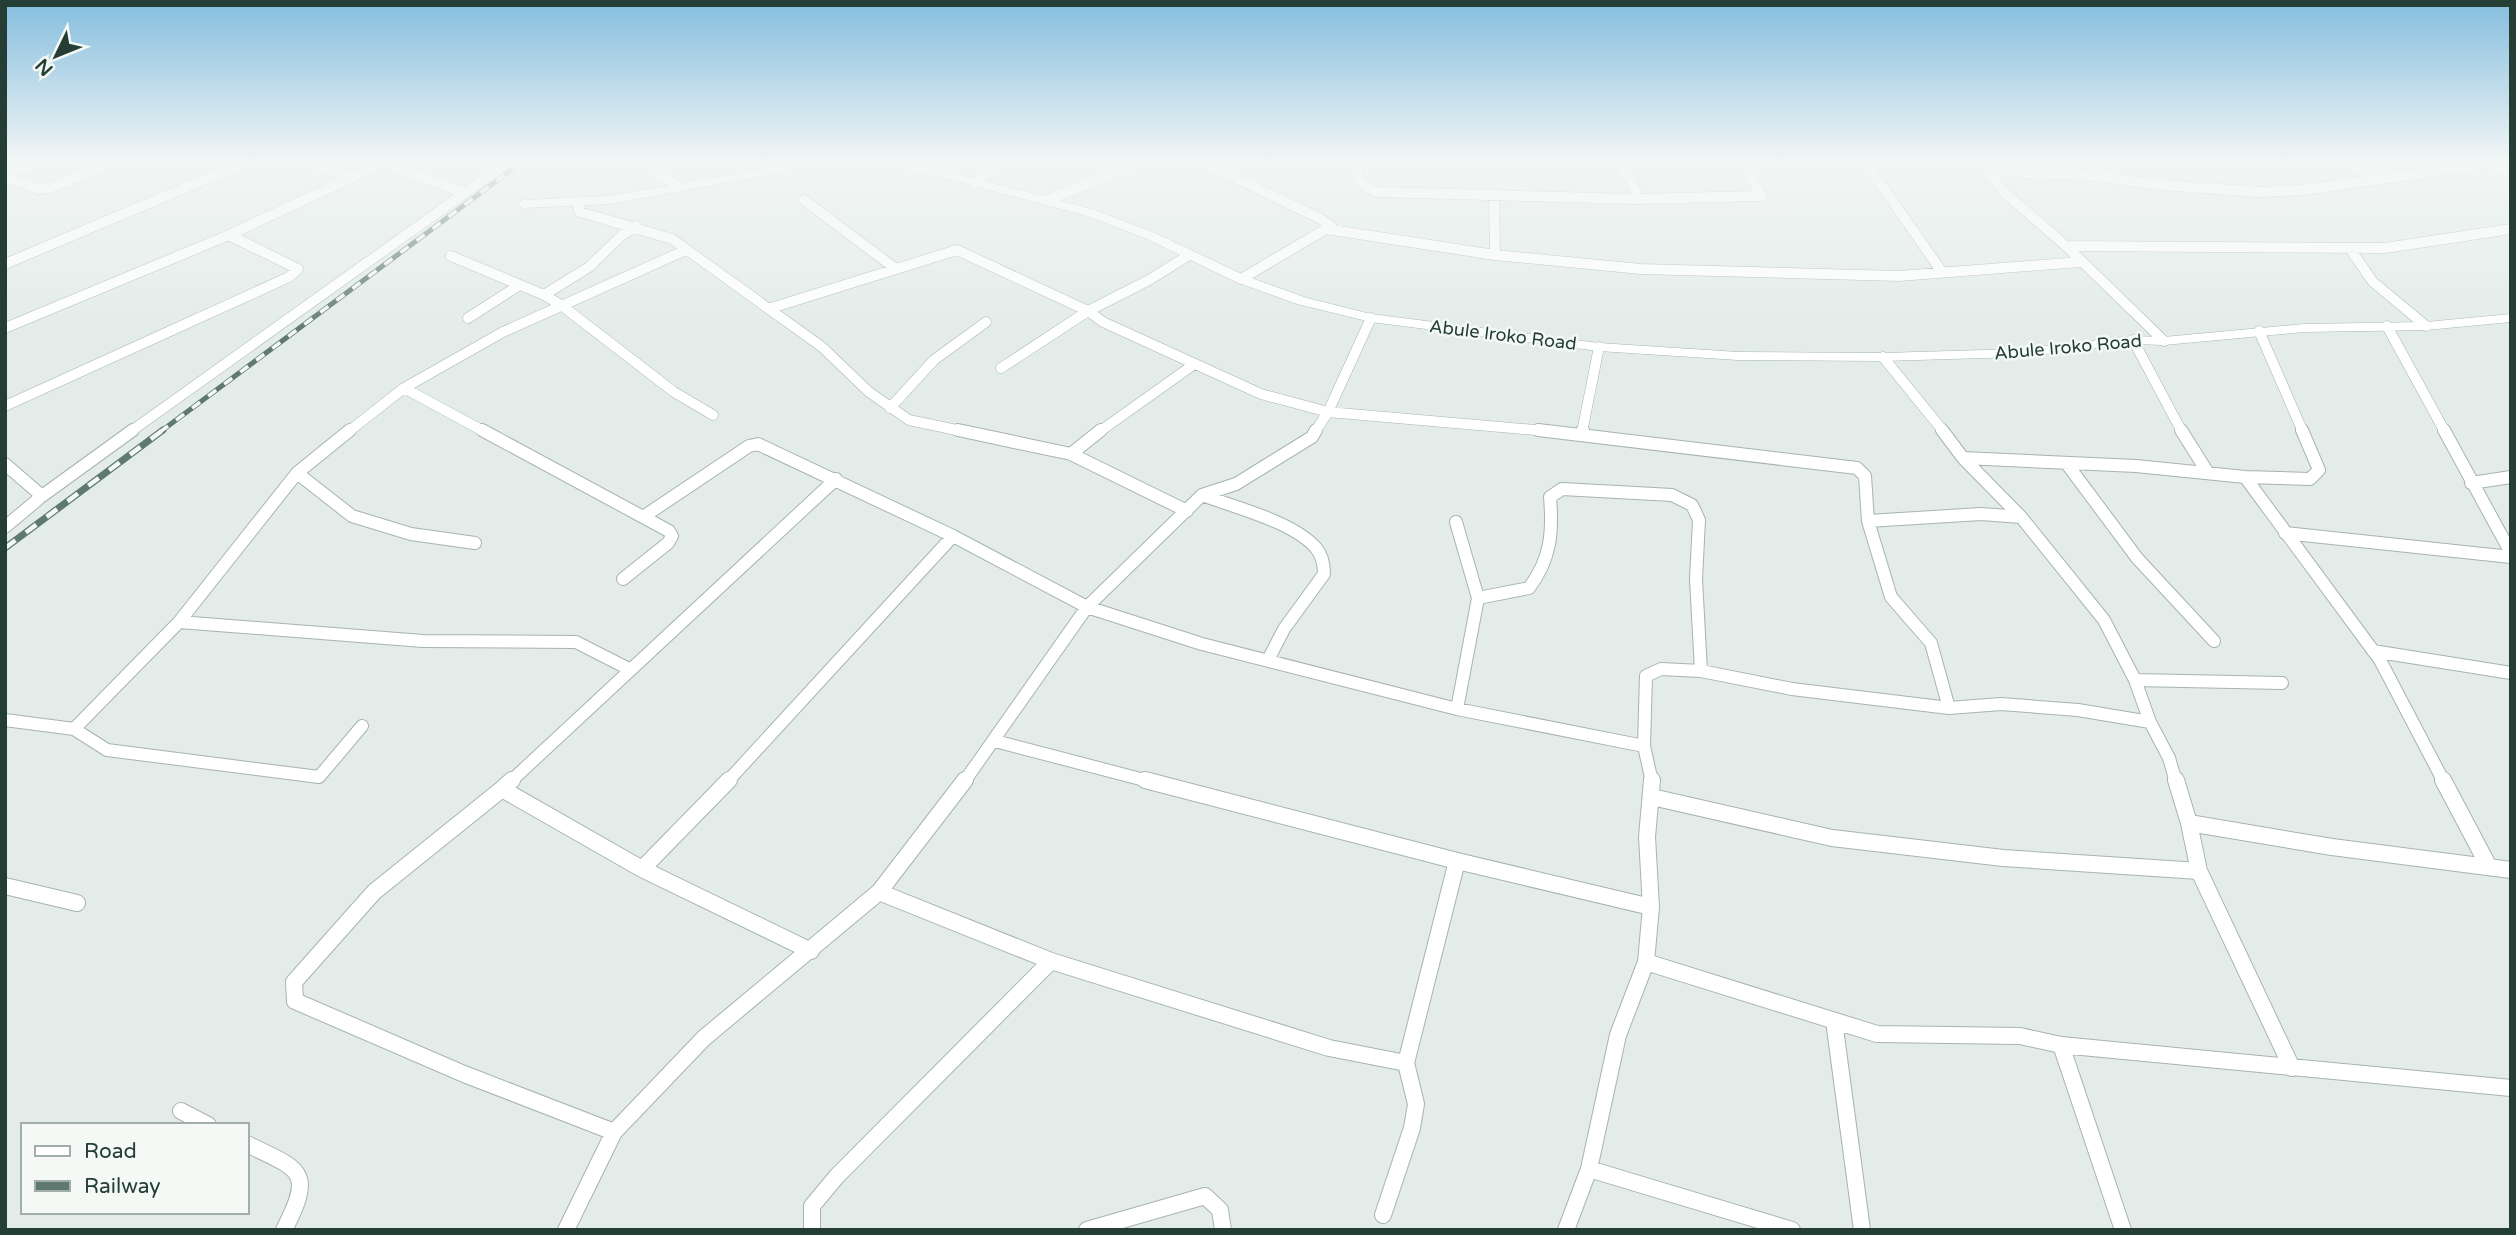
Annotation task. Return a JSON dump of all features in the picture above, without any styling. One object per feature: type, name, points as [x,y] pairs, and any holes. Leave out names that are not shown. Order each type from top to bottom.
[{"type":"street","points":[[5,264],[58,245],[112,220]]},
{"type":"street","points":[[5,328],[262,220]]},
{"type":"street","points":[[5,527],[42,496],[429,220]]},
{"type":"street","points":[[611,220],[672,239],[771,308],[822,347],[869,393],[909,420],[1071,454],[1187,511]]},
{"type":"street","points":[[830,220],[896,269]]},
{"type":"street","name":"Abule Iroko Road","points":[[1110,220],[1241,279],[1302,301],[1371,318],[1599,347],[1738,356],[1883,357],[2019,353],[2133,340],[2164,341],[2259,331],[2426,326],[2511,318]]},
{"type":"street","points":[[1241,279],[1332,227],[1320,220]]},
{"type":"street","points":[[1494,220],[1495,255]]},
{"type":"street","points":[[1905,220],[1941,272]]},
{"type":"street","points":[[2036,220],[2164,341]]},
{"type":"street","points":[[544,295],[589,267],[622,235],[636,226]]},
{"type":"street","points":[[1326,229],[1495,255],[1642,269],[1899,276],[2080,262]]},
{"type":"street","points":[[2066,246],[2350,249],[2385,247],[2511,229]]},
{"type":"street","points":[[5,406],[171,333],[289,277],[299,269],[229,235]]},
{"type":"street","points":[[2350,249],[2373,282],[2426,326]]},
{"type":"street","points":[[74,729],[178,622],[297,473],[404,388],[503,332],[686,250]]},
{"type":"street","points":[[771,308],[950,251],[966,252],[1005,274],[1088,311],[1104,322],[1193,365],[1261,394],[1328,412],[1582,434],[1857,468],[1865,476],[1868,521],[1891,597],[1931,643],[1949,708]]},
{"type":"street","points":[[1001,368],[1088,311],[1149,280],[1189,255]]},
{"type":"street","points":[[451,256],[544,295],[561,305],[674,392],[713,415]]},
{"type":"street","points":[[468,318],[518,286]]},
{"type":"street","points":[[566,1230],[614,1132],[704,1038],[879,892],[995,741],[1087,607],[1202,495],[1236,484],[1312,437],[1328,412],[1371,318]]},
{"type":"street","points":[[891,408],[942,351],[986,321]]},
{"type":"street","points":[[2387,326],[2511,555]]},
{"type":"street","points":[[1963,458],[2136,466],[2245,477],[2310,479],[2319,470],[2259,331]]},
{"type":"street","points":[[2133,340],[2171,414],[2208,473]]},
{"type":"street","points":[[1582,434],[1599,347]]},
{"type":"street","points":[[1883,357],[1963,458],[2021,517],[2104,620],[2135,680],[2150,722],[2169,758],[2189,823],[2199,871],[2292,1068]]},
{"type":"street","points":[[1071,454],[1193,365]]},
{"type":"street","points":[[404,388],[643,517],[672,536],[623,579]]},
{"type":"street","points":[[643,517],[749,446],[758,444],[953,536],[1087,607],[1202,644],[1457,709],[1644,746]]},
{"type":"street","points":[[5,464],[42,496]]},
{"type":"street","points":[[2067,464],[2137,558],[2214,641]]},
{"type":"street","points":[[297,473],[352,516],[411,534],[475,543]]},
{"type":"street","points":[[2245,477],[2374,651],[2489,867]]},
{"type":"street","points":[[2471,483],[2511,477]]},
{"type":"street","points":[[614,1132],[464,1074],[295,1001],[293,982],[374,892],[502,789],[836,479]]},
{"type":"street","points":[[1478,598],[1530,588],[1534,583],[1549,556],[1553,540],[1550,497],[1555,492],[1562,489],[1672,495],[1692,505],[1699,520],[1696,579],[1701,671]]},
{"type":"street","points":[[1202,495],[1300,535],[1315,548],[1324,562],[1324,574],[1284,629],[1268,660]]},
{"type":"street","points":[[1868,521],[1981,514],[2021,517]]},
{"type":"street","points":[[1457,522],[1478,598],[1457,709]]},
{"type":"street","points":[[2285,533],[2511,555]]},
{"type":"street","points":[[642,869],[733,776],[953,536]]},
{"type":"street","points":[[178,622],[423,641],[576,642],[629,669]]},
{"type":"street","points":[[2374,651],[2511,673]]},
{"type":"street","points":[[1566,1230],[1589,1169],[1618,1035],[1646,962],[1651,907],[1647,837],[1652,775],[1644,746],[1646,676],[1661,669],[1701,671],[1792,689],[1949,708],[2001,704],[2078,710],[2150,722]]},
{"type":"street","points":[[2135,680],[2282,683]]},
{"type":"street","points":[[5,720],[74,729],[107,751],[319,777],[362,726]]},
{"type":"street","points":[[995,741],[1457,861],[1651,907]]},
{"type":"street","points":[[502,789],[642,869],[811,951]]},
{"type":"street","points":[[1652,797],[1832,838],[2003,858],[2199,871]]},
{"type":"street","points":[[2189,823],[2332,847],[2511,870]]},
{"type":"street","points":[[1383,1215],[1412,1128],[1416,1104],[1406,1063],[1457,861]]},
{"type":"street","points":[[5,886],[77,903]]},
{"type":"street","points":[[879,892],[1051,961],[1329,1048],[1406,1063]]},
{"type":"street","points":[[812,1230],[812,1206],[837,1176],[1051,961]]},
{"type":"street","points":[[1646,962],[1877,1034],[2020,1036],[2061,1045],[2511,1088]]},
{"type":"street","points":[[1834,1021],[1862,1230]]},
{"type":"street","points":[[2061,1045],[2123,1230]]},
{"type":"street","points":[[181,1111],[204,1123]]},
{"type":"street","points":[[248,1144],[295,1168],[303,1180],[302,1198],[284,1230]]},
{"type":"street","points":[[1589,1169],[1792,1230]]},
{"type":"street","points":[[1087,1230],[1205,1196],[1218,1205],[1224,1223],[1223,1230]]},
{"type":"railway","points":[[160,432],[445,220]]},
{"type":"railway","points":[[5,548],[163,430]]}]
